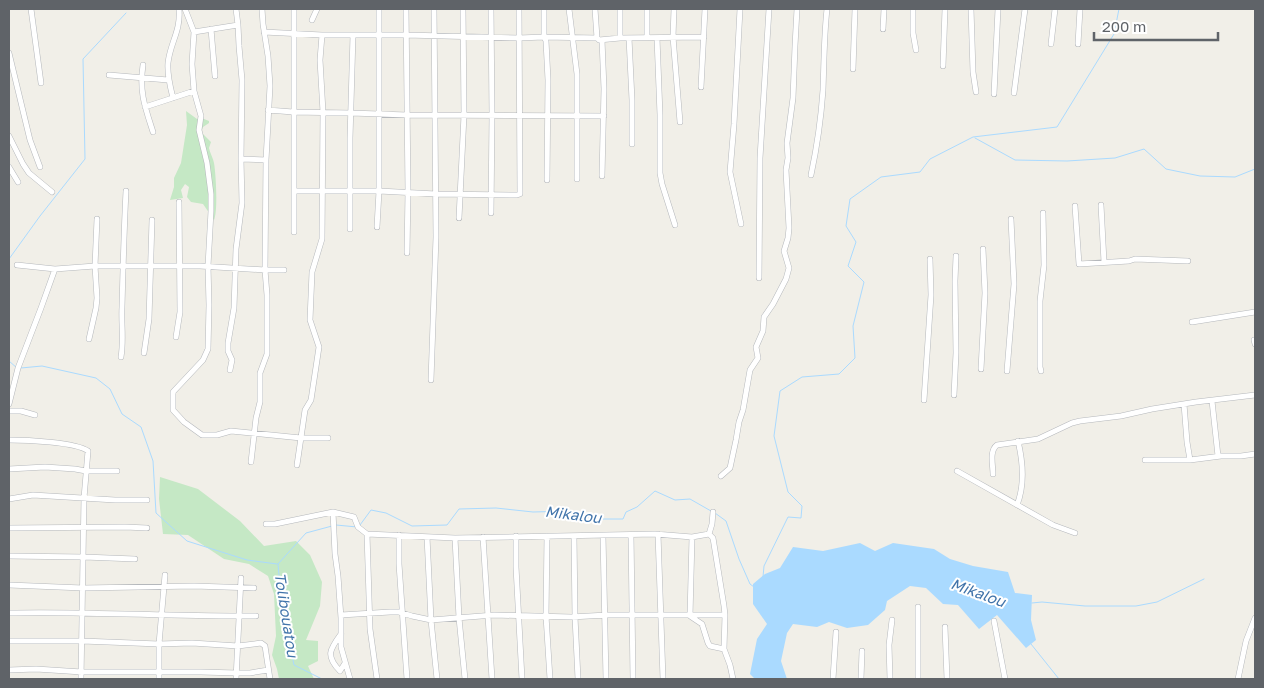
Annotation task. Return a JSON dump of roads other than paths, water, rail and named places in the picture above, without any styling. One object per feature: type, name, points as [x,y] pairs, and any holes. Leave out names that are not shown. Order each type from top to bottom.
[{"type":"street","points":[[31,9],[40,83]]},
{"type":"street","points":[[173,98],[168,80],[168,61],[178,28],[179,9]]},
{"type":"street","points":[[185,9],[194,32],[192,64],[194,92],[201,116],[199,130],[207,163],[211,194],[208,266],[208,349],[203,360],[174,392],[173,410],[184,422],[202,435],[231,431],[301,438],[328,438]]},
{"type":"street","points":[[230,370],[232,360],[228,351],[228,343],[234,308],[236,250],[242,204],[240,160],[242,80],[236,9]]},
{"type":"street","points":[[252,462],[256,418],[260,402],[260,374],[267,354],[265,270],[266,160],[270,74],[262,9]]},
{"type":"street","points":[[294,9],[294,232]]},
{"type":"street","points":[[312,20],[317,9]]},
{"type":"street","points":[[377,227],[379,191],[379,9]]},
{"type":"street","points":[[406,9],[408,115],[407,253]]},
{"type":"street","points":[[431,380],[436,238],[434,9]]},
{"type":"street","points":[[459,218],[464,115],[463,9]]},
{"type":"street","points":[[491,9],[491,213]]},
{"type":"street","points":[[294,191],[520,194],[519,9]]},
{"type":"street","points":[[544,9],[544,37],[546,41],[548,80],[548,180]]},
{"type":"street","points":[[569,9],[577,74],[577,179]]},
{"type":"street","points":[[595,9],[600,39],[604,89],[602,176]]},
{"type":"street","points":[[620,9],[620,38]]},
{"type":"street","points":[[647,9],[647,37]]},
{"type":"street","points":[[674,9],[673,37],[680,122]]},
{"type":"street","points":[[701,87],[705,9]]},
{"type":"street","points":[[740,9],[730,172],[742,224]]},
{"type":"street","points":[[759,278],[760,158],[769,9]]},
{"type":"street","points":[[722,476],[730,468],[750,370],[758,358],[756,347],[764,331],[764,317],[773,304],[789,268],[784,251],[789,228],[786,170],[788,158],[787,144],[793,98],[797,9]]},
{"type":"street","points":[[811,174],[818,142],[823,90],[824,30],[827,9]]},
{"type":"street","points":[[853,69],[855,9]]},
{"type":"street","points":[[883,29],[884,9]]},
{"type":"street","points":[[913,9],[916,50]]},
{"type":"street","points":[[943,66],[945,9]]},
{"type":"street","points":[[971,9],[972,72],[976,92]]},
{"type":"street","points":[[994,94],[998,9]]},
{"type":"street","points":[[1014,93],[1025,9]]},
{"type":"street","points":[[1051,44],[1055,9]]},
{"type":"street","points":[[1078,44],[1080,9]]},
{"type":"street","points":[[194,32],[238,25]]},
{"type":"street","points":[[211,29],[215,76]]},
{"type":"street","points":[[264,32],[322,35],[435,35],[600,39],[704,37]]},
{"type":"street","points":[[297,465],[305,410],[311,400],[319,347],[310,320],[312,272],[322,239],[323,112],[320,60],[322,35]]},
{"type":"street","points":[[350,230],[353,35]]},
{"type":"street","points":[[630,38],[632,144]]},
{"type":"street","points":[[657,38],[660,173],[675,225]]},
{"type":"street","points":[[9,53],[30,140],[40,167]]},
{"type":"street","points":[[143,65],[141,88],[153,132]]},
{"type":"street","points":[[109,75],[168,80]]},
{"type":"street","points":[[145,107],[194,92]]},
{"type":"street","points":[[268,110],[435,116],[604,116]]},
{"type":"street","points":[[9,136],[29,173],[52,192]]},
{"type":"street","points":[[240,160],[266,160]]},
{"type":"street","points":[[9,167],[18,182]]},
{"type":"street","points":[[121,357],[123,348],[121,315],[126,191]]},
{"type":"street","points":[[176,337],[180,312],[179,202]]},
{"type":"street","points":[[1102,205],[1104,262]]},
{"type":"street","points":[[1075,206],[1079,264],[1135,260],[1188,261]]},
{"type":"street","points":[[1042,371],[1040,366],[1040,301],[1044,265],[1043,213]]},
{"type":"street","points":[[89,338],[97,298],[94,266],[97,219]]},
{"type":"street","points":[[1007,371],[1014,284],[1011,219]]},
{"type":"street","points":[[144,353],[149,319],[152,220]]},
{"type":"street","points":[[981,369],[985,293],[983,249]]},
{"type":"street","points":[[954,395],[956,256]]},
{"type":"street","points":[[924,400],[931,295],[930,258]]},
{"type":"street","points":[[17,265],[55,268],[208,266],[284,270]]},
{"type":"street","points":[[9,404],[18,368],[42,308],[55,268]]},
{"type":"street","points":[[1192,322],[1255,312]]},
{"type":"street","points":[[993,474],[992,450],[994,446],[1038,439],[1080,421],[1120,416],[1184,404],[1255,395]]},
{"type":"street","points":[[1212,401],[1218,456]]},
{"type":"street","points":[[1184,404],[1190,460]]},
{"type":"street","points":[[9,411],[21,411],[35,415]]},
{"type":"street","points":[[9,440],[43,441],[72,446],[86,449],[88,454],[84,498],[81,679]]},
{"type":"street","points":[[1017,505],[1021,496],[1022,471],[1018,441]]},
{"type":"street","points":[[1145,460],[1190,460],[1255,454]]},
{"type":"street","points":[[9,469],[45,467],[86,471],[117,471]]},
{"type":"street","points":[[957,471],[1053,525],[1075,533]]},
{"type":"street","points":[[9,499],[33,496],[147,500]]},
{"type":"street","points":[[333,512],[341,615],[341,647],[350,679]]},
{"type":"street","points":[[266,524],[275,524],[333,512],[354,517],[358,527],[367,534],[455,538],[658,534],[692,537],[709,534]]},
{"type":"street","points":[[709,534],[713,512]]},
{"type":"street","points":[[9,528],[147,528]]},
{"type":"street","points":[[367,534],[370,629],[377,679]]},
{"type":"street","points":[[658,534],[663,679]]},
{"type":"street","points":[[709,534],[713,538],[725,615],[724,649],[733,679]]},
{"type":"street","points":[[399,535],[399,564],[407,679]]},
{"type":"street","points":[[631,535],[633,679]]},
{"type":"street","points":[[516,536],[522,679]]},
{"type":"street","points":[[547,536],[546,616],[550,679]]},
{"type":"street","points":[[574,536],[578,679]]},
{"type":"street","points":[[603,536],[606,679]]},
{"type":"street","points":[[428,537],[437,679]]},
{"type":"street","points":[[483,537],[492,679]]},
{"type":"street","points":[[690,616],[692,537]]},
{"type":"street","points":[[455,538],[459,618],[465,679]]},
{"type":"street","points":[[9,556],[135,559]]},
{"type":"street","points":[[159,679],[159,644],[165,575]]},
{"type":"street","points":[[236,676],[242,588],[241,578]]},
{"type":"street","points":[[9,585],[84,588],[208,586],[254,588]]},
{"type":"street","points":[[918,607],[918,679]]},
{"type":"street","points":[[341,615],[390,612],[432,620],[488,616],[725,615]]},
{"type":"street","points":[[9,613],[256,616]]},
{"type":"street","points":[[690,616],[702,624],[710,646],[724,649]]},
{"type":"street","points":[[1238,679],[1246,641],[1255,618]]},
{"type":"street","points":[[890,679],[889,645],[892,620]]},
{"type":"street","points":[[994,621],[1005,679]]},
{"type":"street","points":[[945,628],[947,679]]},
{"type":"street","points":[[833,679],[836,632]]},
{"type":"street","points":[[341,633],[333,645],[330,656],[340,671],[345,663]]},
{"type":"street","points":[[9,642],[82,640],[238,646],[261,643],[264,644],[270,679]]},
{"type":"street","points":[[861,679],[862,650]]},
{"type":"street","points":[[9,670],[201,672],[236,676],[268,670]]},
{"type":"water","points":[[860,543],[875,551],[893,543],[934,549],[950,559],[973,566],[1008,572],[1015,593],[1032,595],[1031,620],[1036,640],[1026,648],[997,615],[979,629],[958,605],[943,604],[926,588],[910,586],[887,601],[885,610],[868,625],[847,628],[829,622],[817,627],[793,624],[787,633],[781,661],[787,679],[755,679],[750,674],[757,639],[767,624],[753,604],[753,584],[765,574],[780,568],[793,547],[823,551]]},
{"type":"waterway","points":[[763,577],[764,566],[788,517],[801,518],[802,506],[788,492],[774,436],[780,391],[802,377],[839,374],[855,358],[853,326],[864,282],[848,266],[856,242],[846,226],[850,199],[881,177],[920,172],[930,159],[973,137],[1057,127],[1114,34],[1119,9]]},
{"type":"waterway","points":[[9,259],[85,159],[83,59],[126,13]]},
{"type":"waterway","points":[[975,138],[1015,160],[1067,161],[1115,158],[1144,149],[1166,169],[1200,176],[1235,177],[1255,169]]},
{"type":"waterway","name":"Mikalou","points":[[9,361],[17,368]]},
{"type":"waterway","name":"Mikalou","points":[[21,368],[42,366],[96,378],[110,389],[122,414],[141,427],[153,461],[156,513],[187,541],[247,560],[277,564]]},
{"type":"waterway","name":"Mikalou","points":[[360,525],[371,510],[386,513],[412,526],[447,525],[459,509],[496,508],[533,512],[570,511],[595,519],[623,519],[626,512],[637,507],[655,491],[675,500],[690,499],[711,511]]},
{"type":"waterway","name":"Mikalou","points":[[715,513],[726,521],[739,559],[750,584],[754,587]]},
{"type":"waterway","name":"Mikalou","points":[[336,525],[357,527]]},
{"type":"waterway","name":"Mikalou","points":[[278,564],[306,533],[332,526]]},
{"type":"waterway","name":"Tolibouatou","points":[[278,564],[282,608],[294,665],[322,679]]},
{"type":"waterway","name":"Mikalou","points":[[1032,603],[1136,606],[1157,602],[1204,579]]},
{"type":"waterway","points":[[1031,644],[1059,679]]}]
